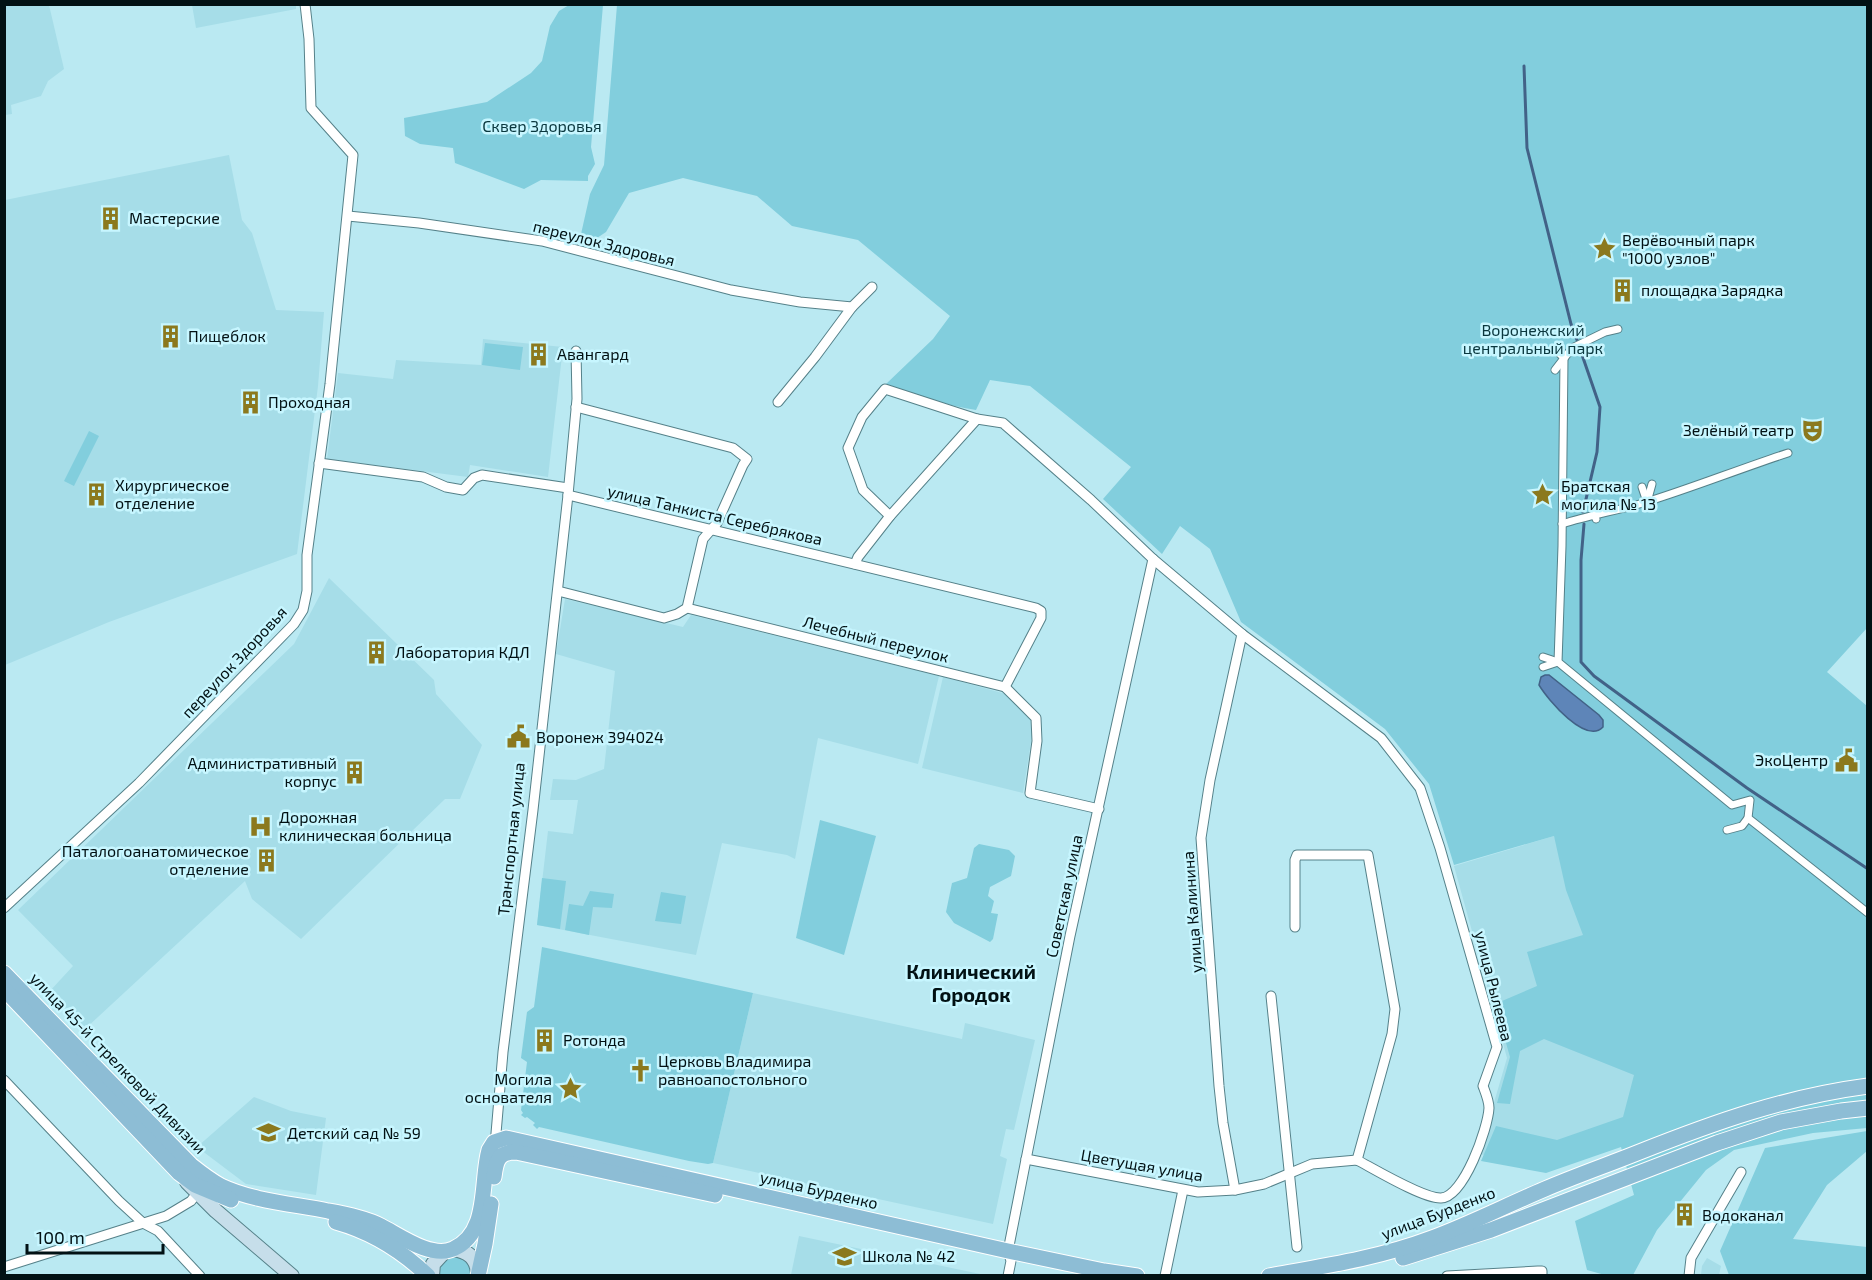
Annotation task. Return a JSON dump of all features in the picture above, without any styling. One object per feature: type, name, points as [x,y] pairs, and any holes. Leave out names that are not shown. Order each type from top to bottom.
[{"type":"main road","name":"улица 45-й Стрелковой Дивизии","points":[[4,973],[191,1165],[202,1187]]},
{"type":"main road","name":"улица 45-й Стрелковой Дивизии","points":[[4,989],[179,1173],[202,1187],[232,1200],[339,1222],[363,1230],[393,1247],[430,1275]]},
{"type":"main road","name":"улица Бурденко","points":[[1269,1275],[1348,1263],[1391,1251],[1434,1237],[1546,1189],[1712,1123],[1773,1104],[1837,1090],[1868,1086]]},
{"type":"main road","name":"улица Бурденко","points":[[1323,1275],[1350,1271],[1437,1248],[1717,1143],[1781,1122],[1868,1108]]},
{"type":"main road","name":"улица Бурденко","points":[[494,1142],[506,1138],[513,1139],[1009,1263],[1137,1275]]},
{"type":"main road","points":[[430,1275],[434,1264],[449,1250],[463,1242],[477,1223],[488,1157],[494,1142]]},
{"type":"main road","name":"улица Бурденко","points":[[498,1158],[507,1152],[522,1153],[1009,1263],[1081,1275]]},
{"type":"main road","points":[[478,1275],[498,1158]]},
{"type":"main road","name":"улица 45-й Стрелковой Дивизии","points":[[202,1187],[221,1186],[246,1194],[346,1214],[371,1221],[414,1244],[449,1250]]},
{"type":"main road","points":[[202,1187],[292,1275]]},
{"type":"main road","points":[[449,1250],[461,1251],[470,1255],[478,1267],[478,1275]]},
{"type":"street","name":"переулок Здоровья","points":[[4,908],[139,783],[294,624],[303,610],[307,591],[307,555],[330,384],[353,155],[311,108],[309,39],[305,4]]},
{"type":"street","name":"переулок Здоровья","points":[[348,216],[419,223],[542,241],[731,290],[852,308]]},
{"type":"street","points":[[778,402],[852,308],[872,287]]},
{"type":"street","points":[[1555,370],[1572,348],[1605,332],[1618,329]]},
{"type":"street","name":"Транспортная улица","points":[[498,1158],[494,1142],[558,591],[576,407],[576,351]]},
{"type":"street","points":[[1556,354],[1564,358]]},
{"type":"street","points":[[1558,662],[1563,609],[1564,358]]},
{"type":"street","points":[[890,516],[863,490],[848,448],[862,417],[885,389],[977,419],[1004,423],[1153,559]]},
{"type":"street","points":[[558,591],[664,618],[687,608],[703,539],[717,523],[747,459],[733,448],[576,407]]},
{"type":"street","points":[[855,564],[890,516],[977,419]]},
{"type":"street","points":[[1563,440],[1572,442]]},
{"type":"street","points":[[1562,524],[1594,513],[1613,512],[1647,503],[1788,453]]},
{"type":"street","name":"улица Танкиста Серебрякова","points":[[319,463],[423,477],[446,488],[463,490],[474,478],[482,475],[568,491],[711,529],[1036,608],[1041,611],[1041,618],[1005,687]]},
{"type":"street","points":[[1647,503],[1652,483]]},
{"type":"street","points":[[1642,487],[1647,503]]},
{"type":"street","name":"улица Рылеева","points":[[1153,559],[1242,634],[1381,738],[1420,788],[1440,848],[1497,1047],[1483,1086],[1489,1103],[1489,1112],[1473,1162],[1451,1195],[1437,1198],[1413,1189],[1357,1160]]},
{"type":"street","name":"Советская улица","points":[[1009,1263],[1026,1159],[1070,936],[1153,559]]},
{"type":"street","name":"Лечебный переулок","points":[[687,608],[1005,687]]},
{"type":"street","name":"улица Калинина","points":[[1234,1190],[1219,1086],[1201,838],[1210,780],[1242,634]]},
{"type":"street","points":[[1543,657],[1558,662],[1590,686],[1732,805],[1750,800],[1748,818],[1742,826],[1727,830]]},
{"type":"street","points":[[1543,667],[1558,662]]},
{"type":"street","points":[[1005,687],[1036,718],[1037,741],[1030,793],[1098,809]]},
{"type":"street","points":[[1748,818],[1868,913]]},
{"type":"street","points":[[1295,927],[1295,860],[1298,855],[1368,855],[1395,1009],[1392,1034],[1357,1160]]},
{"type":"street","points":[[1271,996],[1297,1247]]},
{"type":"street","points":[[4,1080],[119,1201],[143,1222],[158,1231],[200,1275]]},
{"type":"street","name":"Цветущая улица","points":[[1026,1159],[1198,1192],[1234,1190],[1264,1184],[1312,1164],[1357,1160]]},
{"type":"street","points":[[1689,1275],[1690,1258],[1741,1172]]},
{"type":"street","points":[[4,1267],[166,1216],[191,1201],[202,1187]]},
{"type":"street","points":[[1165,1275],[1183,1190]]},
{"type":"street","points":[[1447,1275],[1540,1273]]},
{"type":"shaded area","points":[[4,5],[49,5],[64,69],[48,81],[41,96],[11,105],[12,114],[5,115]]},
{"type":"shaded area","points":[[192,5],[296,5],[296,9],[196,28]]},
{"type":"shaded area","points":[[229,155],[242,220],[252,233],[276,310],[324,312],[318,386],[297,554],[109,622],[5,665],[5,200]]},
{"type":"shaded area","points":[[483,339],[563,347],[548,477],[470,465],[468,477],[327,459],[338,373],[393,379],[396,360],[481,365]]},
{"type":"shaded area","name":"Дорожная клиническая больница","points":[[329,578],[434,680],[436,694],[482,745],[460,799],[445,799],[301,939],[252,899],[245,881],[85,1029],[49,992],[73,966],[18,910],[294,644]]},
{"type":"shaded area","points":[[565,599],[683,627],[691,615],[939,676],[918,764],[818,738],[795,859],[787,855],[722,843],[696,955],[537,925],[548,831],[573,834],[578,800],[550,800],[553,779],[576,780],[604,769],[615,671],[556,654]]},
{"type":"shaded area","points":[[1549,675],[1599,715],[1603,720],[1603,727],[1596,731],[1587,730],[1578,726],[1559,710],[1539,685],[1541,677]]},
{"type":"shaded area","points":[[943,677],[1006,694],[1034,723],[1023,793],[922,768]]},
{"type":"shaded area","points":[[1554,836],[1637,1067],[1619,1139],[1539,1166],[1479,1154],[1507,1058],[1454,866]]},
{"type":"shaded area","points":[[753,993],[962,1039],[965,1023],[1035,1040],[1014,1130],[1006,1129],[1000,1156],[1007,1159],[993,1224],[713,1163]]},
{"type":"shaded area","name":"Детский сад № 59","points":[[254,1097],[291,1111],[326,1118],[316,1195],[246,1184],[197,1147]]},
{"type":"shaded area","name":"Школа № 42","points":[[799,1236],[985,1275],[791,1275]]},
{"type":"shaded area","points":[[1707,1258],[1721,1266],[1719,1275],[1701,1275],[1702,1266]]},
{"type":"green space","name":"Сквер Здоровья","points":[[569,5],[603,5],[591,147],[595,164],[588,176],[588,181],[541,180],[524,189],[455,163],[453,148],[420,144],[405,136],[404,118],[487,102],[531,73],[542,61],[550,26],[559,11]]},
{"type":"green space","name":"Воронежский центральный парк","points":[[617,5],[1867,5],[1867,628],[1827,672],[1867,706],[1867,1128],[1813,1133],[1734,1150],[1706,1170],[1657,1230],[1633,1275],[1605,1275],[1587,1270],[1575,1221],[1634,1195],[1621,1147],[1546,1173],[1481,1161],[1496,1126],[1557,1140],[1623,1117],[1634,1075],[1544,1039],[1520,1051],[1510,1104],[1497,1103],[1510,1057],[1495,1004],[1537,986],[1527,952],[1583,935],[1566,890],[1554,836],[1454,865],[1429,784],[1385,729],[1241,622],[1210,549],[1180,526],[1162,554],[1103,499],[1131,467],[1030,386],[990,380],[976,410],[931,399],[886,384],[933,339],[950,316],[858,240],[792,226],[757,196],[683,178],[629,193],[606,232],[594,240],[586,239],[581,234],[590,194],[604,165]]},
{"type":"green space","points":[[485,343],[523,347],[520,370],[482,365]]},
{"type":"green space","points":[[89,431],[99,436],[74,486],[64,481]]},
{"type":"green space","points":[[820,820],[876,836],[844,955],[796,938]]},
{"type":"green space","points":[[979,844],[1009,850],[1015,856],[1011,876],[990,887],[988,896],[994,901],[991,913],[998,914],[993,939],[990,942],[954,923],[946,912],[952,883],[967,878],[974,848]]},
{"type":"green space","points":[[542,878],[566,881],[560,929],[537,925]]},
{"type":"green space","points":[[590,891],[614,894],[612,908],[593,907],[589,935],[565,930],[569,904],[583,906]]},
{"type":"green space","points":[[661,892],[686,896],[681,924],[655,921]]},
{"type":"green space","points":[[542,947],[753,993],[713,1163],[689,1161],[539,1127],[537,1129],[533,1125],[535,1123],[521,1115],[527,1062],[521,1058],[527,1012],[534,1007]]},
{"type":"green space","points":[[1867,1131],[1867,1151],[1827,1185],[1793,1239],[1867,1247],[1867,1275],[1729,1275],[1720,1251],[1765,1148]]},
{"type":"green space","points":[[454,1256],[469,1263],[471,1275],[439,1276],[441,1264]]},
{"type":"waterway","points":[[1524,66],[1527,148],[1577,340]]},
{"type":"waterway","points":[[1580,349],[1600,407],[1597,452],[1583,512]]},
{"type":"waterway","points":[[1584,524],[1581,560],[1581,662],[1594,676],[1747,788],[1868,869]]},
{"type":"place","name":"Мастерские","points":[[111,218]]},
{"type":"place","name":"Верёвочный парк \"1000 узлов\"","points":[[1604,249]]},
{"type":"place","name":"площадка Зарядка","points":[[1623,290]]},
{"type":"place","name":"Пищеблок","points":[[170,336]]},
{"type":"place","name":"Авангард","points":[[539,354]]},
{"type":"place","name":"Проходная","points":[[250,402]]},
{"type":"place","name":"Зелёный театр","points":[[1812,430]]},
{"type":"place","name":"Хирургическое отделение","points":[[97,494]]},
{"type":"place","name":"Братская могила № 13","points":[[1543,495]]},
{"type":"place","name":"Лаборатория КДЛ","points":[[377,652]]},
{"type":"place","name":"Воронеж 394024","points":[[518,737]]},
{"type":"place","name":"ЭкоЦентр","points":[[1846,760]]},
{"type":"place","name":"Административный корпус","points":[[355,772]]},
{"type":"place","name":"Дорожная клиническая больница","points":[[261,826]]},
{"type":"place","name":"Паталогоанатомическое отделение","points":[[267,860]]},
{"type":"place","name":"Ротонда","points":[[545,1040]]},
{"type":"place","name":"Церковь Владимира равноапостольного","points":[[640,1070]]},
{"type":"place","name":"Могила основателя","points":[[570,1088]]},
{"type":"place","name":"Детский сад № 59","points":[[269,1133]]},
{"type":"place","name":"Водоканал","points":[[1684,1215]]},
{"type":"place","name":"Школа № 42","points":[[844,1256]]},
{"type":"district","name":"Клинический Городок","points":[[971,984]]}]
